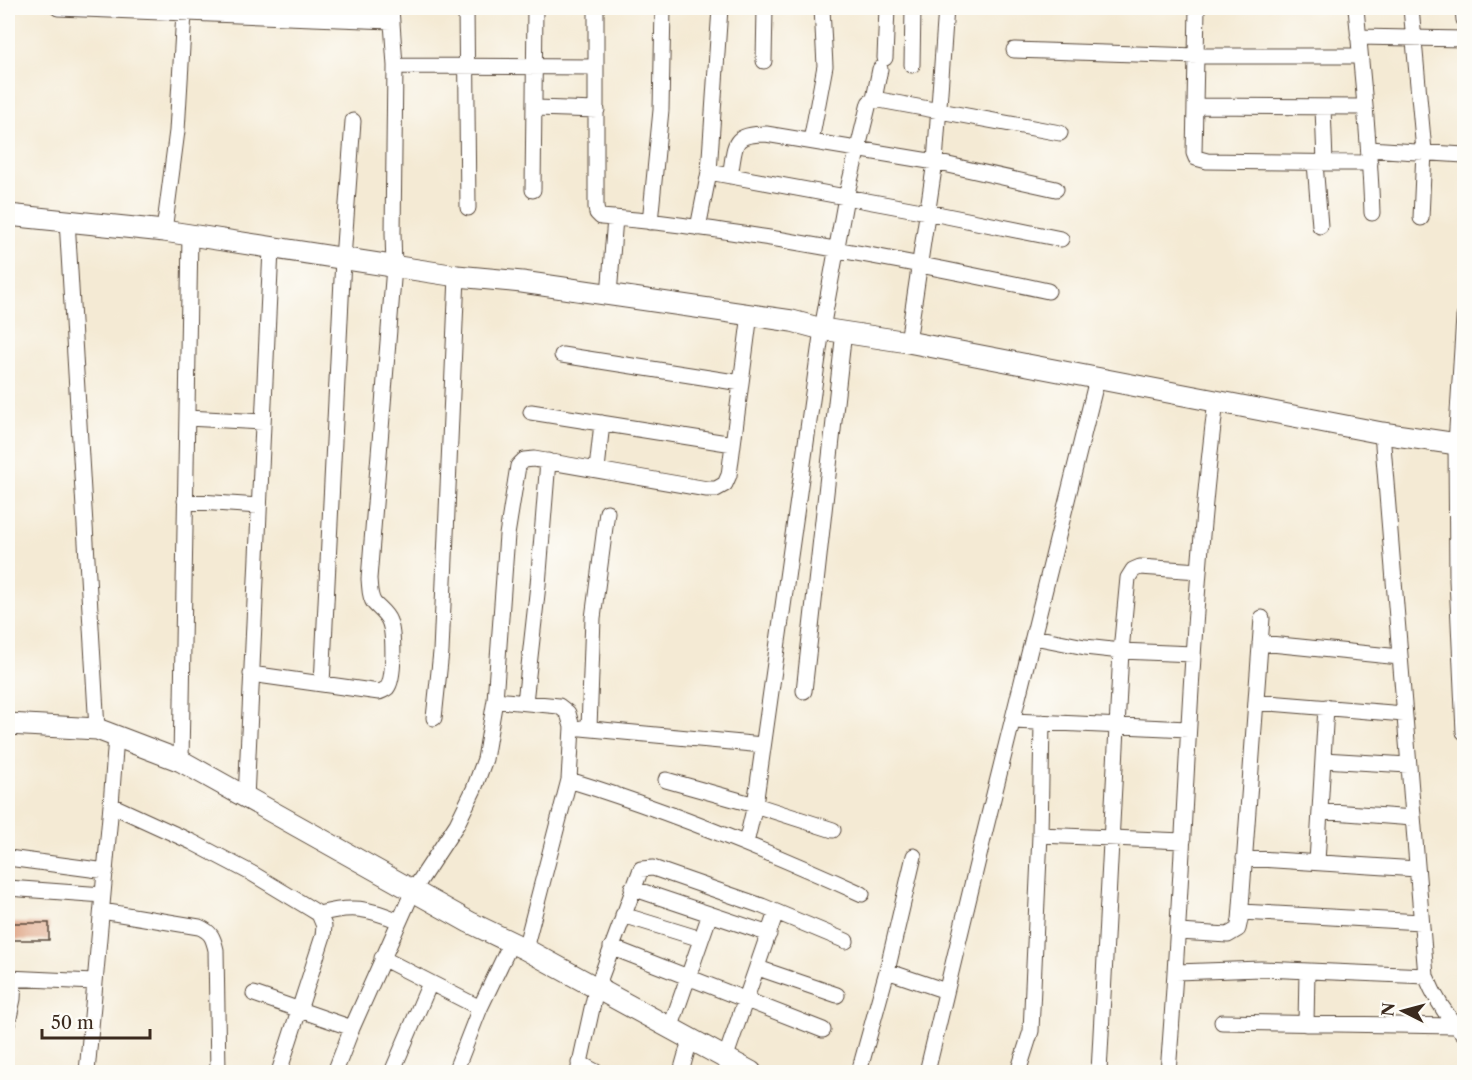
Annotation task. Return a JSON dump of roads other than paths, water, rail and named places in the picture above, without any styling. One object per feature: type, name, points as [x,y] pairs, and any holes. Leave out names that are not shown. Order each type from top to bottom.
[{"type":"main road","points":[[8,215],[164,231],[457,276],[522,282],[750,314],[1382,433],[1460,445]]},
{"type":"main road","points":[[8,724],[106,732],[181,761],[413,891],[749,1072]]},
{"type":"street","points":[[58,8],[184,13],[211,11],[391,14],[395,66],[394,267],[369,579],[370,593],[374,603],[388,618],[391,627],[390,681],[387,688],[379,692],[251,674]]},
{"type":"street","points":[[466,8],[468,208]]},
{"type":"street","points":[[534,190],[536,8]]},
{"type":"street","points":[[596,8],[596,207],[601,217],[698,228],[837,249],[918,263],[1048,291]]},
{"type":"street","points":[[650,222],[661,110],[663,8]]},
{"type":"street","points":[[698,228],[709,172],[720,8]]},
{"type":"street","points":[[764,61],[765,8]]},
{"type":"street","points":[[811,141],[825,66],[822,8]]},
{"type":"street","points":[[746,843],[755,805],[764,745],[822,329],[846,197],[869,103],[874,99],[882,64],[887,8]]},
{"type":"street","points":[[912,65],[913,8]]},
{"type":"street","points":[[908,342],[918,263],[935,162],[946,8]]},
{"type":"street","points":[[1197,8],[1194,153],[1196,158],[1207,161],[1320,163],[1369,156],[1424,152],[1464,155]]},
{"type":"street","points":[[1356,8],[1372,213]]},
{"type":"street","points":[[1411,8],[1424,152],[1421,218]]},
{"type":"street","points":[[1463,8],[1464,20]]},
{"type":"street","points":[[164,231],[177,131],[184,13]]},
{"type":"street","points":[[1358,37],[1464,39]]},
{"type":"street","points":[[1014,50],[1197,56],[1360,56]]},
{"type":"street","points":[[395,66],[596,67]]},
{"type":"street","points":[[874,99],[1060,133]]},
{"type":"street","points":[[1196,106],[1363,107]]},
{"type":"street","points":[[1320,226],[1323,107]]},
{"type":"street","points":[[536,108],[597,110]]},
{"type":"street","points":[[322,684],[343,259],[353,121]]},
{"type":"street","points":[[730,176],[739,138],[746,135],[766,134],[935,162],[1056,189]]},
{"type":"street","points":[[709,172],[1061,239]]},
{"type":"street","points":[[609,295],[615,218]]},
{"type":"street","points":[[67,220],[111,805],[87,1072]]},
{"type":"street","points":[[181,761],[190,235]]},
{"type":"street","points":[[246,799],[271,249]]},
{"type":"street","points":[[434,718],[441,652],[457,276]]},
{"type":"street","points":[[334,1072],[413,891],[457,824],[486,759],[495,700],[507,535],[518,466],[524,460],[534,459],[707,489],[716,489],[725,484],[729,475],[750,314]]},
{"type":"street","points":[[1464,317],[1460,445],[1464,723]]},
{"type":"street","points":[[804,691],[844,331]]},
{"type":"street","points":[[562,355],[741,383]]},
{"type":"street","points":[[927,1072],[1096,379]]},
{"type":"street","points":[[1168,1072],[1179,932],[1193,654],[1216,401]]},
{"type":"street","points":[[531,412],[733,444]]},
{"type":"street","points":[[187,418],[263,422]]},
{"type":"street","points":[[597,469],[602,423]]},
{"type":"street","points":[[1382,433],[1426,976],[1434,996],[1460,1030]]},
{"type":"street","points":[[525,702],[538,585],[548,461]]},
{"type":"street","points":[[185,501],[259,506]]},
{"type":"street","points":[[589,728],[593,618],[607,512]]},
{"type":"street","points":[[1099,1072],[1119,725],[1121,651],[1128,578],[1133,570],[1140,567],[1199,571]]},
{"type":"street","points":[[1179,932],[1228,935],[1238,929],[1262,618]]},
{"type":"street","points":[[1034,637],[1121,651],[1193,654]]},
{"type":"street","points":[[1260,644],[1400,657]]},
{"type":"street","points":[[455,1072],[480,1008],[518,946],[569,780],[572,727],[568,713],[559,706],[495,700]]},
{"type":"street","points":[[1256,702],[1404,714]]},
{"type":"street","points":[[1317,862],[1326,707]]},
{"type":"street","points":[[1013,721],[1188,729]]},
{"type":"street","points":[[1018,1072],[1031,1031],[1040,835],[1042,722]]},
{"type":"street","points":[[572,727],[764,745]]},
{"type":"street","points":[[1323,760],[1408,765]]},
{"type":"street","points":[[569,780],[628,798],[746,843],[862,894]]},
{"type":"street","points":[[666,780],[833,830]]},
{"type":"street","points":[[111,805],[192,842],[253,874],[320,914],[324,927],[323,936],[279,1072]]},
{"type":"street","points":[[1320,811],[1413,818]]},
{"type":"street","points":[[1040,835],[1183,841]]},
{"type":"street","points":[[859,1072],[914,856]]},
{"type":"street","points":[[8,858],[106,871]]},
{"type":"street","points":[[1244,858],[1417,869]]},
{"type":"street","points":[[596,1072],[578,1068],[596,990],[632,888],[641,869],[653,868],[777,912],[846,941]]},
{"type":"street","points":[[8,888],[103,903],[209,931],[214,938],[216,950],[218,1072]]},
{"type":"street","points":[[632,888],[769,934]]},
{"type":"street","points":[[320,914],[341,908],[362,909],[399,921]]},
{"type":"street","points":[[724,1059],[777,912]]},
{"type":"street","points":[[1241,912],[1421,922]]},
{"type":"street","points":[[623,915],[701,939]]},
{"type":"street","points":[[670,1029],[710,915]]},
{"type":"street","points":[[611,947],[823,1030]]},
{"type":"street","points":[[382,958],[480,1008]]},
{"type":"street","points":[[758,968],[837,995]]},
{"type":"street","points":[[1176,972],[1230,969],[1426,976]]},
{"type":"street","points":[[886,971],[946,991]]},
{"type":"street","points":[[1306,1024],[1307,971]]},
{"type":"street","points":[[8,1022],[13,999],[11,979],[94,982]]},
{"type":"street","points":[[392,1072],[430,983]]},
{"type":"street","points":[[254,994],[352,1028]]},
{"type":"street","points":[[1222,1022],[1460,1030]]},
{"type":"street","points":[[681,1072],[690,1040]]}]
